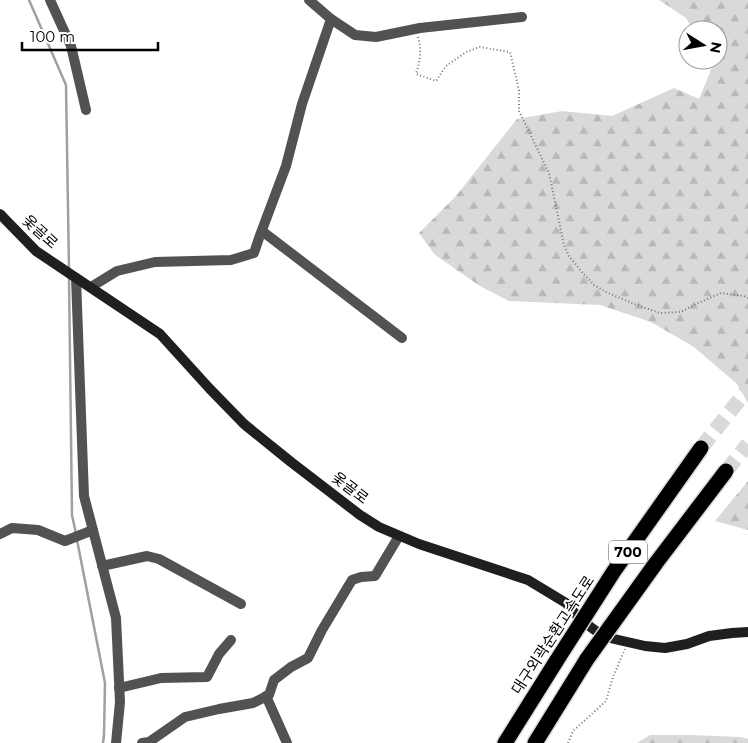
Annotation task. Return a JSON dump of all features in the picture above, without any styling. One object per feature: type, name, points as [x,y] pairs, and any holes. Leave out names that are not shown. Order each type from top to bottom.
[{"type":"highway","name":"대구외곽순환고속도로","points":[[505,743],[614,571],[701,448]]},
{"type":"highway","name":"700","points":[[535,743],[587,659],[726,470]]},
{"type":"street","points":[[50,0],[71,46],[86,110]]},
{"type":"street","points":[[309,0],[331,19],[356,35],[376,37],[416,28],[522,17]]},
{"type":"street","points":[[91,287],[117,271],[155,262],[231,260],[254,254],[286,166],[302,104],[331,19]]},
{"type":"street","name":"옻골로","points":[[0,214],[36,251],[160,334],[244,424],[290,462],[360,515],[379,527],[419,544],[528,580],[566,603],[581,620],[610,638],[628,643],[665,648],[687,644],[709,636],[748,632]]},
{"type":"street","points":[[262,231],[402,338]]},
{"type":"street","points":[[76,278],[84,496],[116,618],[120,702],[116,743]]},
{"type":"street","points":[[0,534],[12,528],[38,530],[65,541],[93,530]]},
{"type":"street","points":[[142,743],[149,742],[185,717],[252,702],[269,695],[274,680],[291,667],[308,658],[322,630],[352,580],[375,576],[399,536]]},
{"type":"street","points":[[102,566],[147,556],[159,559],[241,604]]},
{"type":"street","points":[[119,688],[161,678],[207,677],[219,654],[231,640]]},
{"type":"street","points":[[266,696],[287,743]]},
{"type":"path","points":[[416,28],[420,44],[420,59],[416,74],[436,81],[446,66],[466,52],[480,48],[510,52],[518,80],[519,111],[550,173],[564,245],[569,256],[580,271],[594,285],[634,304],[660,313],[681,312],[721,293],[748,298]]},
{"type":"path","points":[[568,743],[573,730],[606,701],[613,678],[628,643]]},
{"type":"green space","points":[[659,0],[748,0],[748,403],[737,384],[694,347],[651,322],[600,305],[509,301],[480,286],[435,255],[419,233],[456,196],[517,119],[562,111],[612,116],[674,88],[699,99],[711,70],[728,70],[728,20],[687,20]]},
{"type":"green space","points":[[748,481],[748,530],[715,521]]},
{"type":"green space","points":[[650,735],[740,737],[748,739],[748,743],[637,743]]},
{"type":"waterway","points":[[29,0],[66,85],[69,270]]},
{"type":"waterway","points":[[69,278],[72,515],[76,534]]},
{"type":"waterway","points":[[77,540],[105,683],[103,743]]},
{"type":"tunnel","points":[[701,448],[748,389]]},
{"type":"tunnel","points":[[726,471],[748,444]]}]
